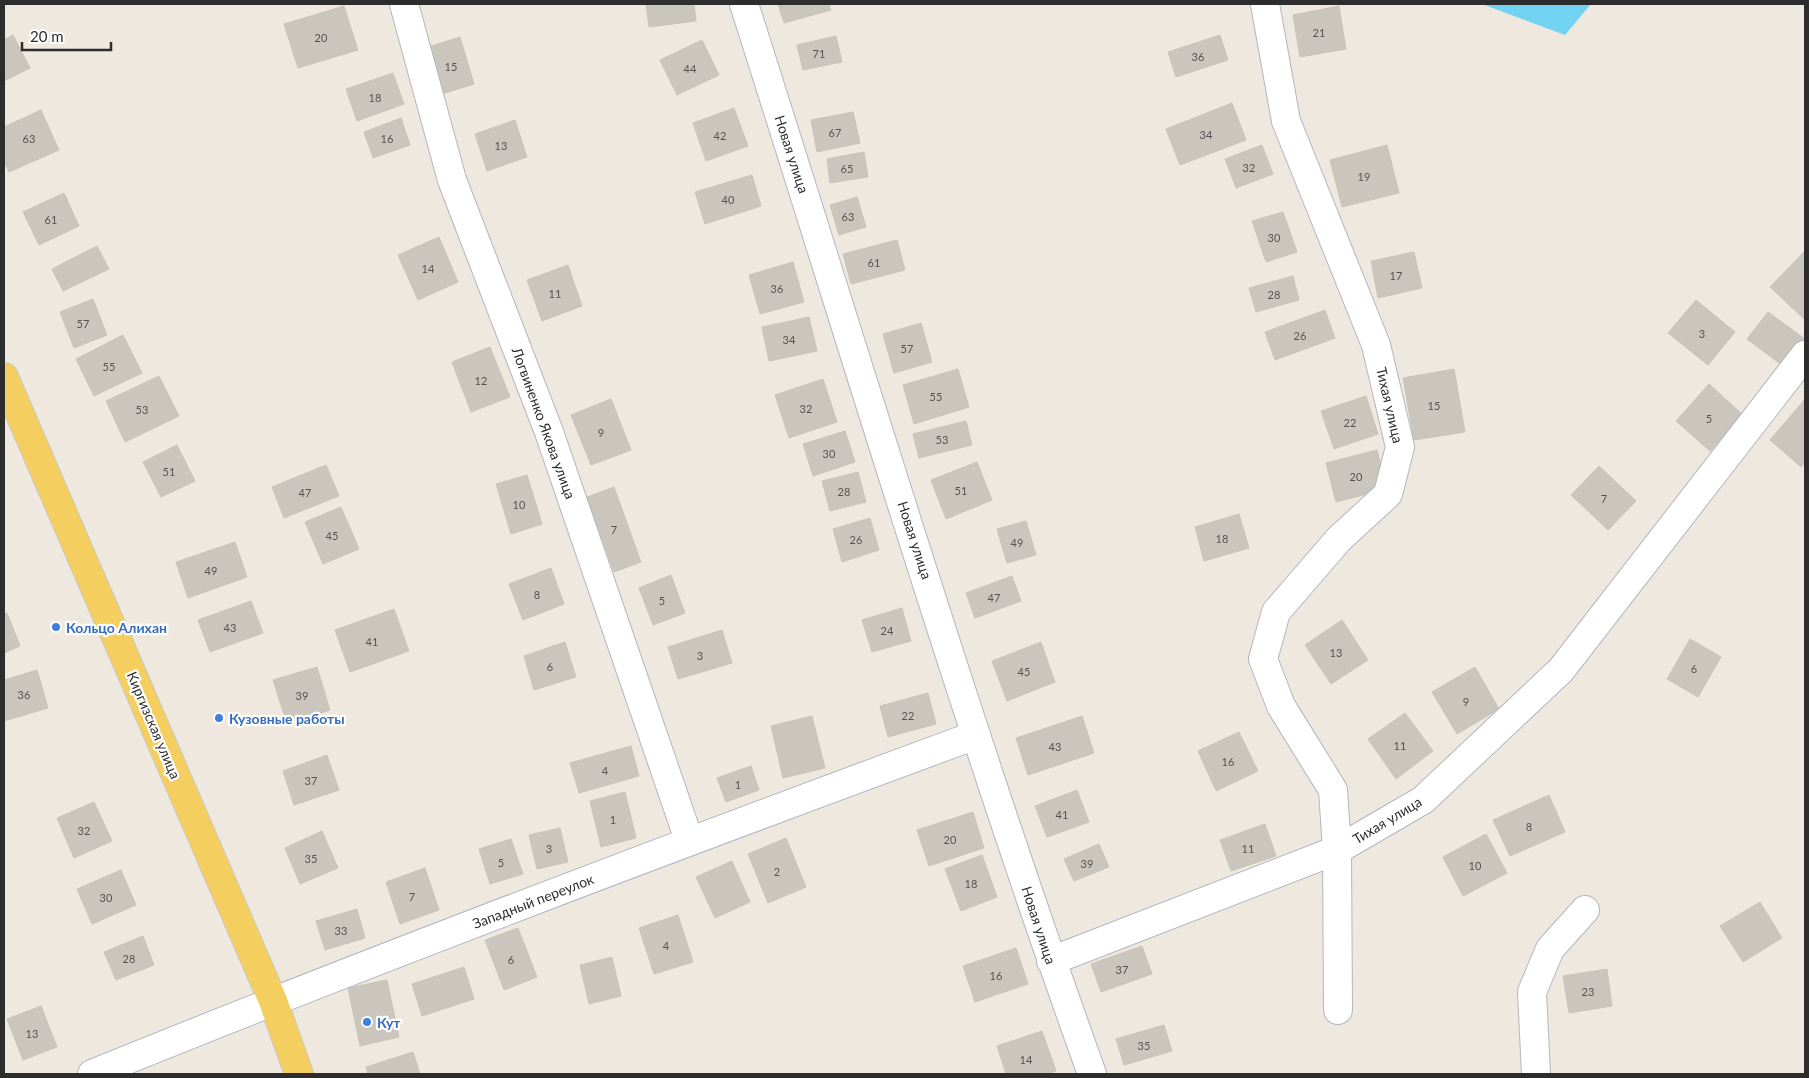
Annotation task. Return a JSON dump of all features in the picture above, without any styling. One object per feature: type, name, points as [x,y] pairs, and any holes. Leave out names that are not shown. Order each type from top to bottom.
[{"type":"main road","name":"Киргизская улица","points":[[5,383],[273,1001],[298,1074]]},
{"type":"street","name":"Логвиненко Якова улица","points":[[404,4],[452,180],[549,432],[689,840]]},
{"type":"street","name":"Новая улица","points":[[744,4],[976,735],[1051,962],[1092,1074]]},
{"type":"street","name":"Тихая улица","points":[[1265,4],[1286,121],[1376,345],[1400,447],[1388,494],[1339,539],[1276,612],[1263,659],[1281,706],[1333,790],[1337,850],[1338,1010]]},
{"type":"street","name":"Тихая улица","points":[[1051,962],[1337,850],[1423,800],[1561,670],[1805,355]]},
{"type":"street","name":"Западный переулок","points":[[92,1074],[273,1001],[689,840],[976,735]]},
{"type":"street","points":[[1536,1074],[1532,992],[1550,948],[1585,910]]},
{"type":"water","points":[[1482,4],[1591,4],[1565,35]]},
{"type":"building","points":[[646,4],[694,4],[696,21],[649,27]]},
{"type":"building","points":[[778,4],[829,4],[831,10],[784,23]]},
{"type":"building","points":[[344,6],[358,50],[298,68],[284,24]]},
{"type":"building","points":[[1339,6],[1346,49],[1300,57],[1293,15]]},
{"type":"building","points":[[13,35],[30,68],[4,81],[4,40]]},
{"type":"building","points":[[1220,35],[1228,60],[1176,77],[1168,52]]},
{"type":"building","points":[[836,36],[842,62],[803,70],[797,45]]},
{"type":"building","points":[[460,37],[474,84],[442,94],[428,47]]},
{"type":"building","points":[[702,40],[719,75],[677,95],[660,60]]},
{"type":"building","points":[[393,73],[404,104],[357,121],[346,89]]},
{"type":"building","points":[[1232,103],[1246,140],[1180,165],[1166,129]]},
{"type":"building","points":[[734,108],[748,146],[706,161],[693,123]]},
{"type":"building","points":[[41,110],[59,150],[9,172],[4,161],[4,127]]},
{"type":"building","points":[[853,112],[860,143],[817,152],[811,120]]},
{"type":"building","points":[[401,118],[410,145],[373,158],[364,132]]},
{"type":"building","points":[[515,120],[527,157],[487,171],[475,134]]},
{"type":"building","points":[[1262,145],[1273,174],[1236,188],[1225,159]]},
{"type":"building","points":[[1387,145],[1399,193],[1342,207],[1330,160]]},
{"type":"building","points":[[864,152],[868,177],[830,183],[827,159]]},
{"type":"building","points":[[752,175],[761,206],[705,224],[695,192]]},
{"type":"building","points":[[64,193],[79,226],[39,245],[23,212]]},
{"type":"building","points":[[857,197],[866,227],[839,235],[830,205]]},
{"type":"building","points":[[1283,212],[1297,252],[1266,262],[1252,221]]},
{"type":"building","points":[[439,237],[458,282],[418,300],[398,255]]},
{"type":"building","points":[[897,240],[905,270],[851,284],[843,254]]},
{"type":"building","points":[[97,246],[109,269],[63,291],[52,269]]},
{"type":"building","points":[[1805,251],[1805,318],[1804,319],[1770,287]]},
{"type":"building","points":[[1414,252],[1422,288],[1378,298],[1371,261]]},
{"type":"building","points":[[793,262],[804,302],[760,314],[749,275]]},
{"type":"building","points":[[568,265],[582,306],[542,321],[527,280]]},
{"type":"building","points":[[1293,276],[1299,300],[1256,312],[1249,288]]},
{"type":"building","points":[[93,299],[107,335],[74,348],[60,312]]},
{"type":"building","points":[[1696,300],[1735,332],[1708,365],[1668,333]]},
{"type":"building","points":[[1325,310],[1335,338],[1275,360],[1265,332]]},
{"type":"building","points":[[1768,312],[1805,339],[1805,344],[1787,369],[1747,339]]},
{"type":"building","points":[[809,317],[817,351],[769,361],[762,327]]},
{"type":"building","points":[[921,323],[932,362],[894,373],[883,334]]},
{"type":"building","points":[[123,335],[142,373],[94,396],[76,359]]},
{"type":"building","points":[[490,347],[510,397],[471,412],[452,362]]},
{"type":"building","points":[[958,369],[969,407],[914,424],[903,385]]},
{"type":"building","points":[[1454,369],[1465,432],[1414,440],[1403,378]]},
{"type":"building","points":[[159,376],[179,416],[125,442],[106,401]]},
{"type":"building","points":[[823,379],[837,422],[789,438],[775,395]]},
{"type":"building","points":[[1709,384],[1743,415],[1710,451],[1676,421]]},
{"type":"building","points":[[1366,396],[1378,434],[1334,449],[1321,411]]},
{"type":"building","points":[[611,399],[631,450],[591,465],[571,415]]},
{"type":"building","points":[[1805,399],[1805,462],[1801,467],[1770,440]]},
{"type":"building","points":[[966,421],[972,445],[919,458],[913,434]]},
{"type":"building","points":[[845,431],[855,462],[813,476],[803,444]]},
{"type":"building","points":[[177,445],[195,481],[161,497],[143,462]]},
{"type":"building","points":[[1377,450],[1387,489],[1336,502],[1326,463]]},
{"type":"building","points":[[977,462],[992,500],[946,519],[931,480]]},
{"type":"building","points":[[326,465],[339,496],[284,518],[272,487]]},
{"type":"building","points":[[1599,466],[1636,501],[1608,530],[1571,495]]},
{"type":"building","points":[[858,472],[866,502],[830,511],[822,481]]},
{"type":"building","points":[[527,475],[542,524],[511,534],[496,484]]},
{"type":"building","points":[[614,487],[641,562],[614,572],[587,497]]},
{"type":"building","points":[[341,507],[359,549],[323,564],[305,522]]},
{"type":"building","points":[[1239,514],[1249,548],[1204,561],[1195,527]]},
{"type":"building","points":[[870,518],[879,550],[842,562],[833,529]]},
{"type":"building","points":[[1026,521],[1036,555],[1007,563],[997,529]]},
{"type":"building","points":[[235,542],[247,577],[188,598],[176,562]]},
{"type":"building","points":[[551,568],[564,604],[523,620],[509,584]]},
{"type":"building","points":[[671,575],[685,613],[653,625],[639,588]]},
{"type":"building","points":[[1012,576],[1021,601],[975,618],[966,593]]},
{"type":"building","points":[[251,601],[263,633],[210,652],[198,620]]},
{"type":"building","points":[[902,608],[911,641],[872,652],[862,620]]},
{"type":"building","points":[[394,609],[409,651],[350,672],[335,630]]},
{"type":"building","points":[[7,613],[20,646],[4,653],[4,614]]},
{"type":"building","points":[[1342,620],[1368,660],[1331,684],[1305,645]]},
{"type":"building","points":[[722,630],[732,663],[678,679],[668,647]]},
{"type":"building","points":[[1690,639],[1721,657],[1698,697],[1667,679]]},
{"type":"building","points":[[565,642],[576,677],[534,690],[524,656]]},
{"type":"building","points":[[1041,642],[1055,682],[1007,701],[992,661]]},
{"type":"building","points":[[317,667],[330,710],[287,724],[273,680]]},
{"type":"building","points":[[1475,667],[1499,709],[1457,734],[1432,692]]},
{"type":"building","points":[[37,670],[48,708],[4,721],[4,680]]},
{"type":"building","points":[[928,693],[936,724],[888,737],[880,706]]},
{"type":"building","points":[[1405,713],[1433,751],[1396,779],[1368,739]]},
{"type":"building","points":[[812,716],[825,768],[783,778],[771,726]]},
{"type":"building","points":[[1082,716],[1094,753],[1028,775],[1016,738]]},
{"type":"building","points":[[1239,732],[1258,771],[1216,791],[1198,751]]},
{"type":"building","points":[[631,746],[639,776],[579,793],[570,763]]},
{"type":"building","points":[[327,755],[339,790],[294,805],[283,771]]},
{"type":"building","points":[[751,766],[759,790],[726,802],[717,778]]},
{"type":"building","points":[[1077,790],[1089,822],[1047,837],[1035,806]]},
{"type":"building","points":[[625,792],[636,838],[601,847],[590,801]]},
{"type":"building","points":[[1549,795],[1565,832],[1510,856],[1493,820]]},
{"type":"building","points":[[94,802],[112,841],[74,858],[57,818]]},
{"type":"building","points":[[973,812],[984,848],[929,866],[917,830]]},
{"type":"building","points":[[1265,824],[1276,856],[1231,871],[1220,840]]},
{"type":"building","points":[[560,828],[568,862],[537,869],[529,835]]},
{"type":"building","points":[[322,831],[338,868],[300,884],[285,848]]},
{"type":"building","points":[[1486,834],[1507,873],[1463,896],[1443,857]]},
{"type":"building","points":[[786,838],[806,887],[768,903],[748,854]]},
{"type":"building","points":[[511,839],[523,874],[490,884],[479,849]]},
{"type":"building","points":[[1099,844],[1109,867],[1074,881],[1064,859]]},
{"type":"building","points":[[982,855],[997,897],[961,911],[945,869]]},
{"type":"building","points":[[732,861],[750,902],[715,918],[696,877]]},
{"type":"building","points":[[425,868],[439,910],[400,924],[386,882]]},
{"type":"building","points":[[121,870],[136,905],[92,924],[77,889]]},
{"type":"building","points":[[1760,902],[1782,938],[1743,962],[1720,926]]},
{"type":"building","points":[[357,909],[365,938],[325,950],[316,921]]},
{"type":"building","points":[[678,915],[693,962],[654,974],[639,928]]},
{"type":"building","points":[[518,928],[537,977],[504,990],[485,940]]},
{"type":"building","points":[[143,936],[154,965],[116,980],[104,952]]},
{"type":"building","points":[[1142,946],[1152,974],[1101,992],[1091,964]]},
{"type":"building","points":[[1016,948],[1028,984],[975,1002],[963,966]]},
{"type":"building","points":[[612,957],[621,996],[589,1004],[580,965]]},
{"type":"building","points":[[464,967],[474,999],[422,1016],[412,984]]},
{"type":"building","points":[[1607,969],[1612,1006],[1569,1013],[1563,976]]},
{"type":"building","points":[[387,980],[399,1037],[360,1046],[348,988]]},
{"type":"building","points":[[41,1006],[57,1047],[23,1060],[7,1019]]},
{"type":"building","points":[[1164,1025],[1172,1051],[1124,1065],[1116,1039]]},
{"type":"building","points":[[1042,1031],[1056,1071],[1046,1074],[1006,1074],[997,1046]]},
{"type":"building","points":[[413,1052],[420,1074],[368,1074],[366,1067]]},
{"type":"place","name":"Кольцо Алихан","points":[[56,627]]},
{"type":"place","name":"Кузовные работы","points":[[219,718]]},
{"type":"place","name":"Кут","points":[[367,1022]]}]
